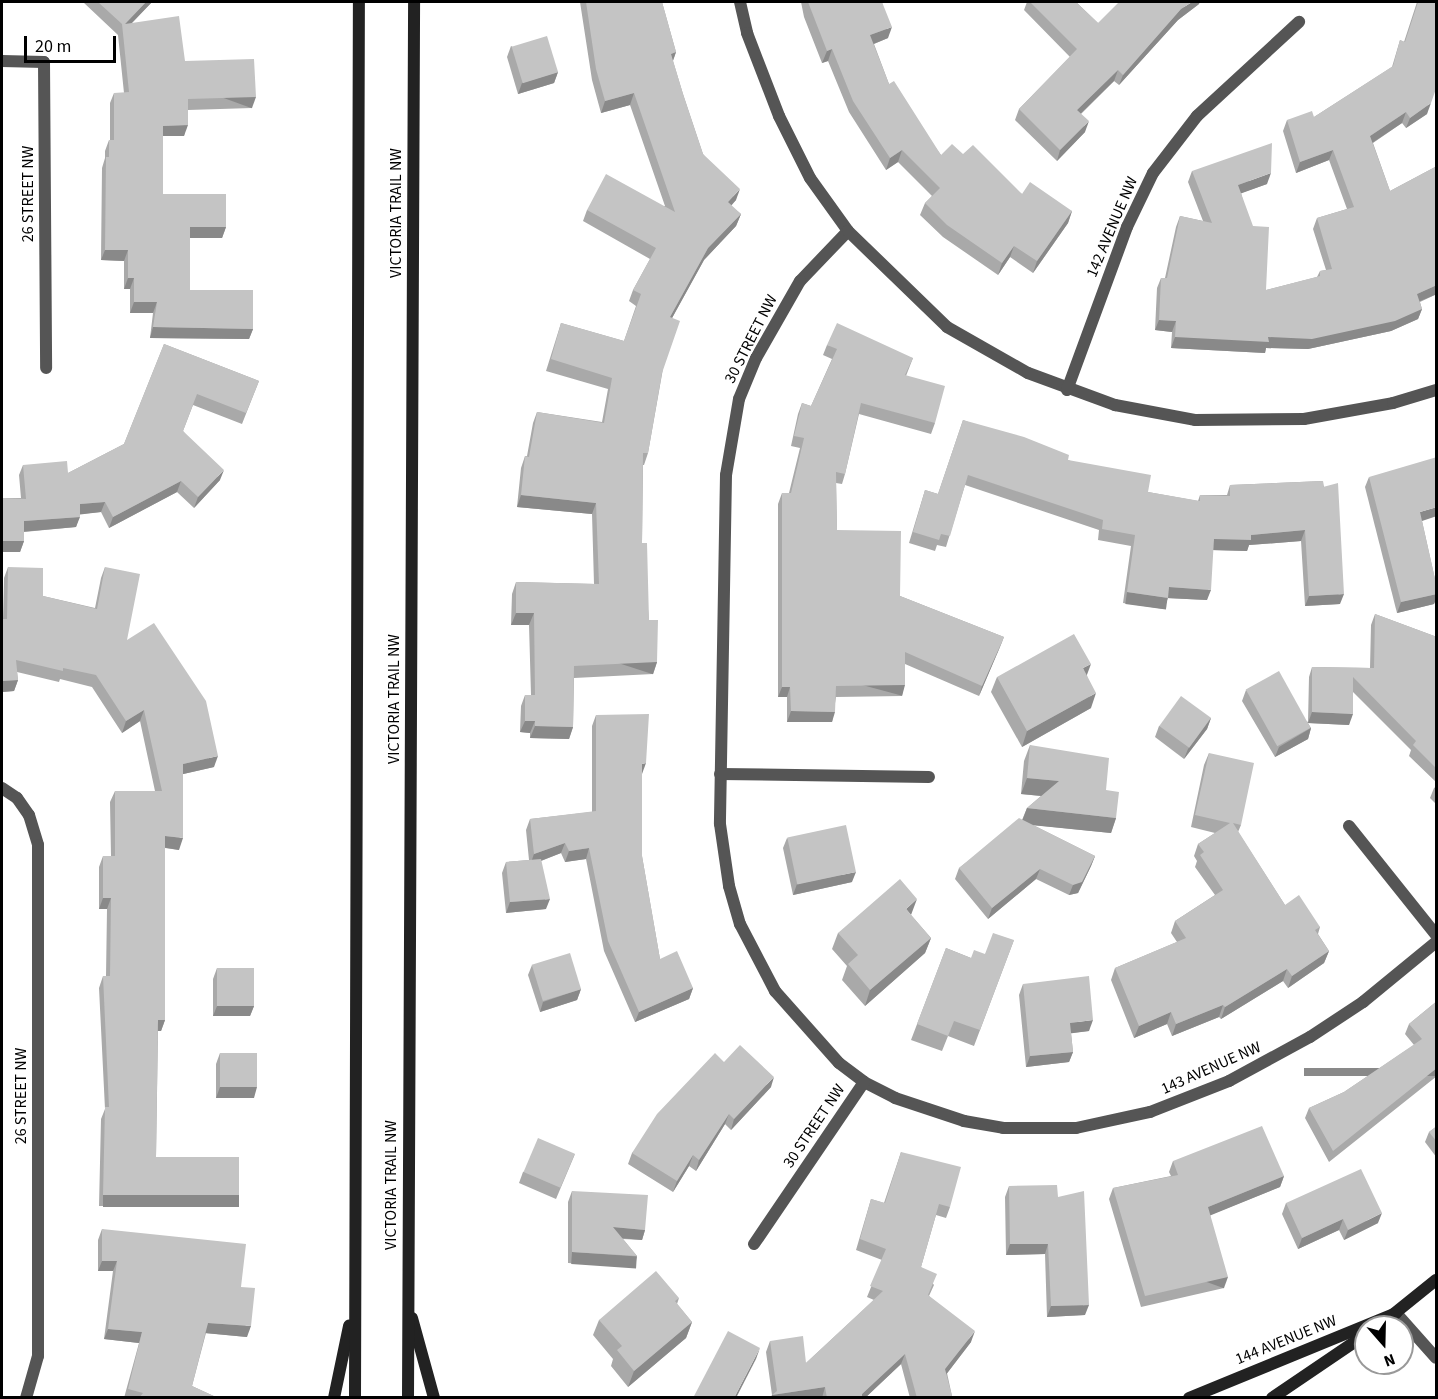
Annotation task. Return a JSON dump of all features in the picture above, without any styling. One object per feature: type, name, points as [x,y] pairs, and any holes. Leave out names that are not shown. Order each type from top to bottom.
[{"type":"main road","points":[[355,1398],[359,2]]},
{"type":"main road","name":"VICTORIA TRAIL NW","points":[[408,1398],[414,2]]},
{"type":"main road","name":"144 AVENUE NW","points":[[1393,1315],[1437,1280]]},
{"type":"main road","points":[[407,1299],[434,1398]]},
{"type":"main road","points":[[333,1398],[355,1301]]},
{"type":"main road","name":"144 AVENUE NW","points":[[1188,1398],[1396,1313]]},
{"type":"main road","name":"144 AVENUE NW","points":[[1272,1398],[1354,1342]]},
{"type":"street","points":[[740,2],[754,56],[778,116],[810,178],[848,231],[947,327],[1067,390],[1156,416],[1235,422],[1304,419],[1393,403],[1437,390]]},
{"type":"street","name":"142 AVENUE NW","points":[[1067,390],[1127,227],[1153,173],[1197,116],[1299,22]]},
{"type":"street","name":"26 STREET NW","points":[[2,62],[44,62],[46,368]]},
{"type":"street","name":"30 STREET NW","points":[[754,1244],[864,1082],[839,1063],[795,1017],[754,956],[740,924],[723,855],[720,774],[723,518],[731,433],[739,399],[778,316],[800,281],[848,231]]},
{"type":"street","points":[[720,774],[929,777]]},
{"type":"street","name":"26 STREET NW","points":[[2,788],[17,798],[29,815],[38,846],[38,1356],[26,1398]]},
{"type":"street","points":[[1349,826],[1437,935]]},
{"type":"street","name":"143 AVENUE NW","points":[[864,1082],[930,1112],[1003,1128],[1076,1128],[1113,1122],[1189,1099],[1271,1060],[1363,1002],[1437,942]]},
{"type":"street","points":[[1396,1313],[1437,1358]]},
{"type":"building","points":[[98,2],[146,2],[125,24],[179,16],[185,61],[254,59],[256,97],[188,99],[188,125],[163,126],[163,194],[226,194],[226,227],[190,227],[190,290],[253,290],[253,329],[153,327],[157,302],[134,302],[134,278],[128,278],[128,250],[105,250],[106,157],[109,157],[109,140],[114,140],[114,93],[129,92],[122,24]]},
{"type":"building","points":[[586,2],[662,2],[676,52],[671,54],[703,154],[740,189],[728,202],[741,214],[708,248],[670,317],[680,321],[662,373],[648,453],[643,453],[642,543],[647,543],[649,620],[658,620],[657,662],[574,666],[573,727],[535,726],[535,721],[525,721],[525,695],[535,695],[534,613],[516,613],[516,582],[599,584],[596,503],[521,495],[525,456],[529,457],[537,412],[604,423],[612,378],[551,359],[561,323],[624,341],[641,294],[633,290],[656,248],[587,210],[606,174],[675,212],[634,93],[605,101],[596,69]]},
{"type":"building","points":[[808,2],[882,2],[892,27],[870,35],[889,84],[894,81],[941,155],[952,144],[963,154],[973,145],[1022,194],[1030,182],[1072,211],[1037,261],[1014,246],[1002,263],[947,225],[925,203],[940,188],[902,150],[890,158],[853,101],[832,49],[827,51]]},
{"type":"building","points":[[1030,2],[1076,2],[1098,23],[1119,2],[1192,2],[1181,9],[1123,75],[1118,70],[1077,110],[1089,121],[1060,150],[1019,109],[1077,49]]},
{"type":"building","points":[[1418,2],[1437,2],[1437,86],[1431,103],[1410,118],[1406,112],[1370,136],[1390,191],[1437,166],[1437,285],[1417,294],[1422,309],[1395,321],[1312,339],[1268,337],[1269,342],[1175,337],[1176,321],[1159,320],[1161,278],[1167,278],[1180,216],[1212,223],[1192,171],[1272,143],[1271,173],[1238,185],[1253,226],[1269,227],[1266,290],[1320,276],[1320,271],[1332,269],[1317,218],[1354,207],[1333,150],[1300,162],[1287,120],[1312,111],[1314,117],[1393,66],[1400,40],[1405,42]]},
{"type":"building","points":[[547,36],[558,72],[523,83],[512,47]]},
{"type":"building","points":[[837,323],[913,358],[905,375],[945,386],[935,423],[861,403],[845,474],[836,472],[837,530],[901,531],[900,596],[1004,637],[982,686],[905,652],[905,685],[836,686],[835,712],[791,711],[790,687],[782,687],[782,493],[791,493],[804,438],[794,436],[802,403],[811,406],[837,349],[827,345]]},
{"type":"building","points":[[164,344],[259,381],[246,413],[197,394],[183,431],[224,470],[198,497],[181,481],[113,517],[105,502],[80,504],[80,517],[24,521],[24,541],[2,541],[2,498],[26,499],[23,465],[67,461],[68,473],[124,444]]},
{"type":"building","points":[[963,420],[1024,437],[1069,455],[1068,460],[1151,475],[1148,492],[1200,501],[1200,495],[1230,496],[1230,485],[1323,481],[1323,487],[1338,483],[1344,594],[1309,596],[1305,530],[1251,535],[1251,540],[1214,539],[1211,590],[1169,587],[1168,598],[1127,592],[1135,535],[1102,529],[1103,520],[968,475],[950,536],[941,534],[939,540],[913,532],[925,490],[938,494]]},
{"type":"building","points":[[1437,457],[1437,507],[1420,512],[1437,594],[1401,602],[1369,477]]},
{"type":"building","points":[[8,567],[43,568],[43,596],[97,609],[105,567],[140,574],[127,640],[154,623],[206,701],[218,756],[183,764],[183,838],[165,836],[165,1020],[158,1020],[156,1157],[239,1157],[239,1195],[103,1195],[105,1107],[109,1107],[103,976],[110,976],[111,898],[103,898],[103,856],[115,856],[115,791],[162,791],[144,710],[126,721],[96,675],[63,668],[63,671],[16,660],[18,680],[2,681],[2,619],[7,619]]},
{"type":"building","points":[[1375,614],[1437,637],[1437,769],[1413,745],[1416,741],[1353,677],[1353,714],[1312,712],[1312,667],[1374,668]]},
{"type":"building","points":[[1074,634],[1091,664],[1083,668],[1096,693],[1027,731],[997,677]]},
{"type":"building","points":[[1279,671],[1311,728],[1277,746],[1246,689]]},
{"type":"building","points":[[1181,696],[1211,718],[1189,748],[1159,726]]},
{"type":"building","points":[[649,714],[646,763],[642,764],[642,856],[660,959],[677,951],[693,988],[639,1012],[608,941],[589,848],[569,851],[565,843],[534,854],[530,819],[596,811],[596,715]]},
{"type":"building","points":[[1030,745],[1109,758],[1106,790],[1119,792],[1116,818],[1027,808],[1059,781],[1027,778]]},
{"type":"building","points":[[1209,753],[1254,763],[1241,825],[1233,823],[1285,905],[1299,895],[1320,927],[1315,930],[1329,951],[1292,976],[1287,969],[1225,1007],[1223,1005],[1176,1024],[1171,1012],[1139,1026],[1115,968],[1186,938],[1175,921],[1223,890],[1200,855],[1204,852],[1198,844],[1230,823],[1195,815]]},
{"type":"building","points":[[1019,818],[1095,856],[1082,882],[1073,885],[1040,869],[992,908],[959,868]]},
{"type":"building","points":[[846,825],[856,872],[797,884],[787,837]]},
{"type":"building","points":[[541,859],[550,899],[510,902],[506,862]]},
{"type":"building","points":[[900,879],[917,899],[906,909],[931,938],[870,990],[848,964],[858,955],[838,933]]},
{"type":"building","points":[[993,933],[1014,940],[980,1030],[954,1021],[948,1036],[917,1024],[946,948],[971,958],[974,950],[985,954]]},
{"type":"building","points":[[570,953],[581,989],[543,1001],[532,965]]},
{"type":"building","points":[[217,968],[254,968],[254,1006],[217,1006]]},
{"type":"building","points":[[1089,976],[1093,1020],[1070,1023],[1073,1052],[1030,1056],[1023,984]]},
{"type":"building","points":[[1437,1001],[1437,1068],[1333,1151],[1309,1108],[1344,1092],[1422,1039],[1409,1024]]},
{"type":"building","points":[[740,1045],[774,1077],[734,1119],[729,1114],[699,1160],[693,1155],[677,1181],[632,1153],[657,1114],[715,1053],[724,1062]]},
{"type":"building","points":[[220,1053],[257,1053],[257,1087],[220,1087]]},
{"type":"building","points":[[1262,1126],[1284,1176],[1208,1207],[1228,1277],[1145,1296],[1113,1188],[1178,1175],[1173,1161]]},
{"type":"building","points":[[1437,1126],[1437,1142],[1429,1132]]},
{"type":"building","points":[[538,1138],[575,1154],[560,1188],[524,1172]]},
{"type":"building","points":[[901,1152],[961,1167],[950,1207],[939,1204],[921,1267],[937,1274],[928,1295],[975,1331],[945,1369],[952,1396],[917,1398],[905,1354],[862,1394],[862,1398],[827,1398],[825,1387],[772,1395],[777,1391],[770,1341],[803,1336],[806,1363],[883,1291],[870,1286],[886,1249],[860,1239],[871,1199],[885,1203]]},
{"type":"building","points":[[1361,1169],[1382,1213],[1348,1230],[1343,1219],[1302,1238],[1286,1203]]},
{"type":"building","points":[[1057,1185],[1058,1197],[1084,1191],[1089,1305],[1051,1306],[1048,1244],[1010,1244],[1009,1186]]},
{"type":"building","points":[[572,1191],[648,1195],[645,1230],[613,1227],[637,1256],[572,1252]]},
{"type":"building","points":[[102,1229],[246,1244],[241,1287],[255,1288],[251,1326],[208,1323],[192,1386],[218,1398],[139,1398],[143,1393],[128,1389],[142,1332],[108,1329],[117,1261],[102,1261]]},
{"type":"building","points":[[656,1271],[679,1298],[675,1301],[692,1322],[634,1371],[617,1350],[622,1346],[599,1320]]},
{"type":"building","points":[[728,1331],[760,1348],[734,1398],[693,1398]]}]
